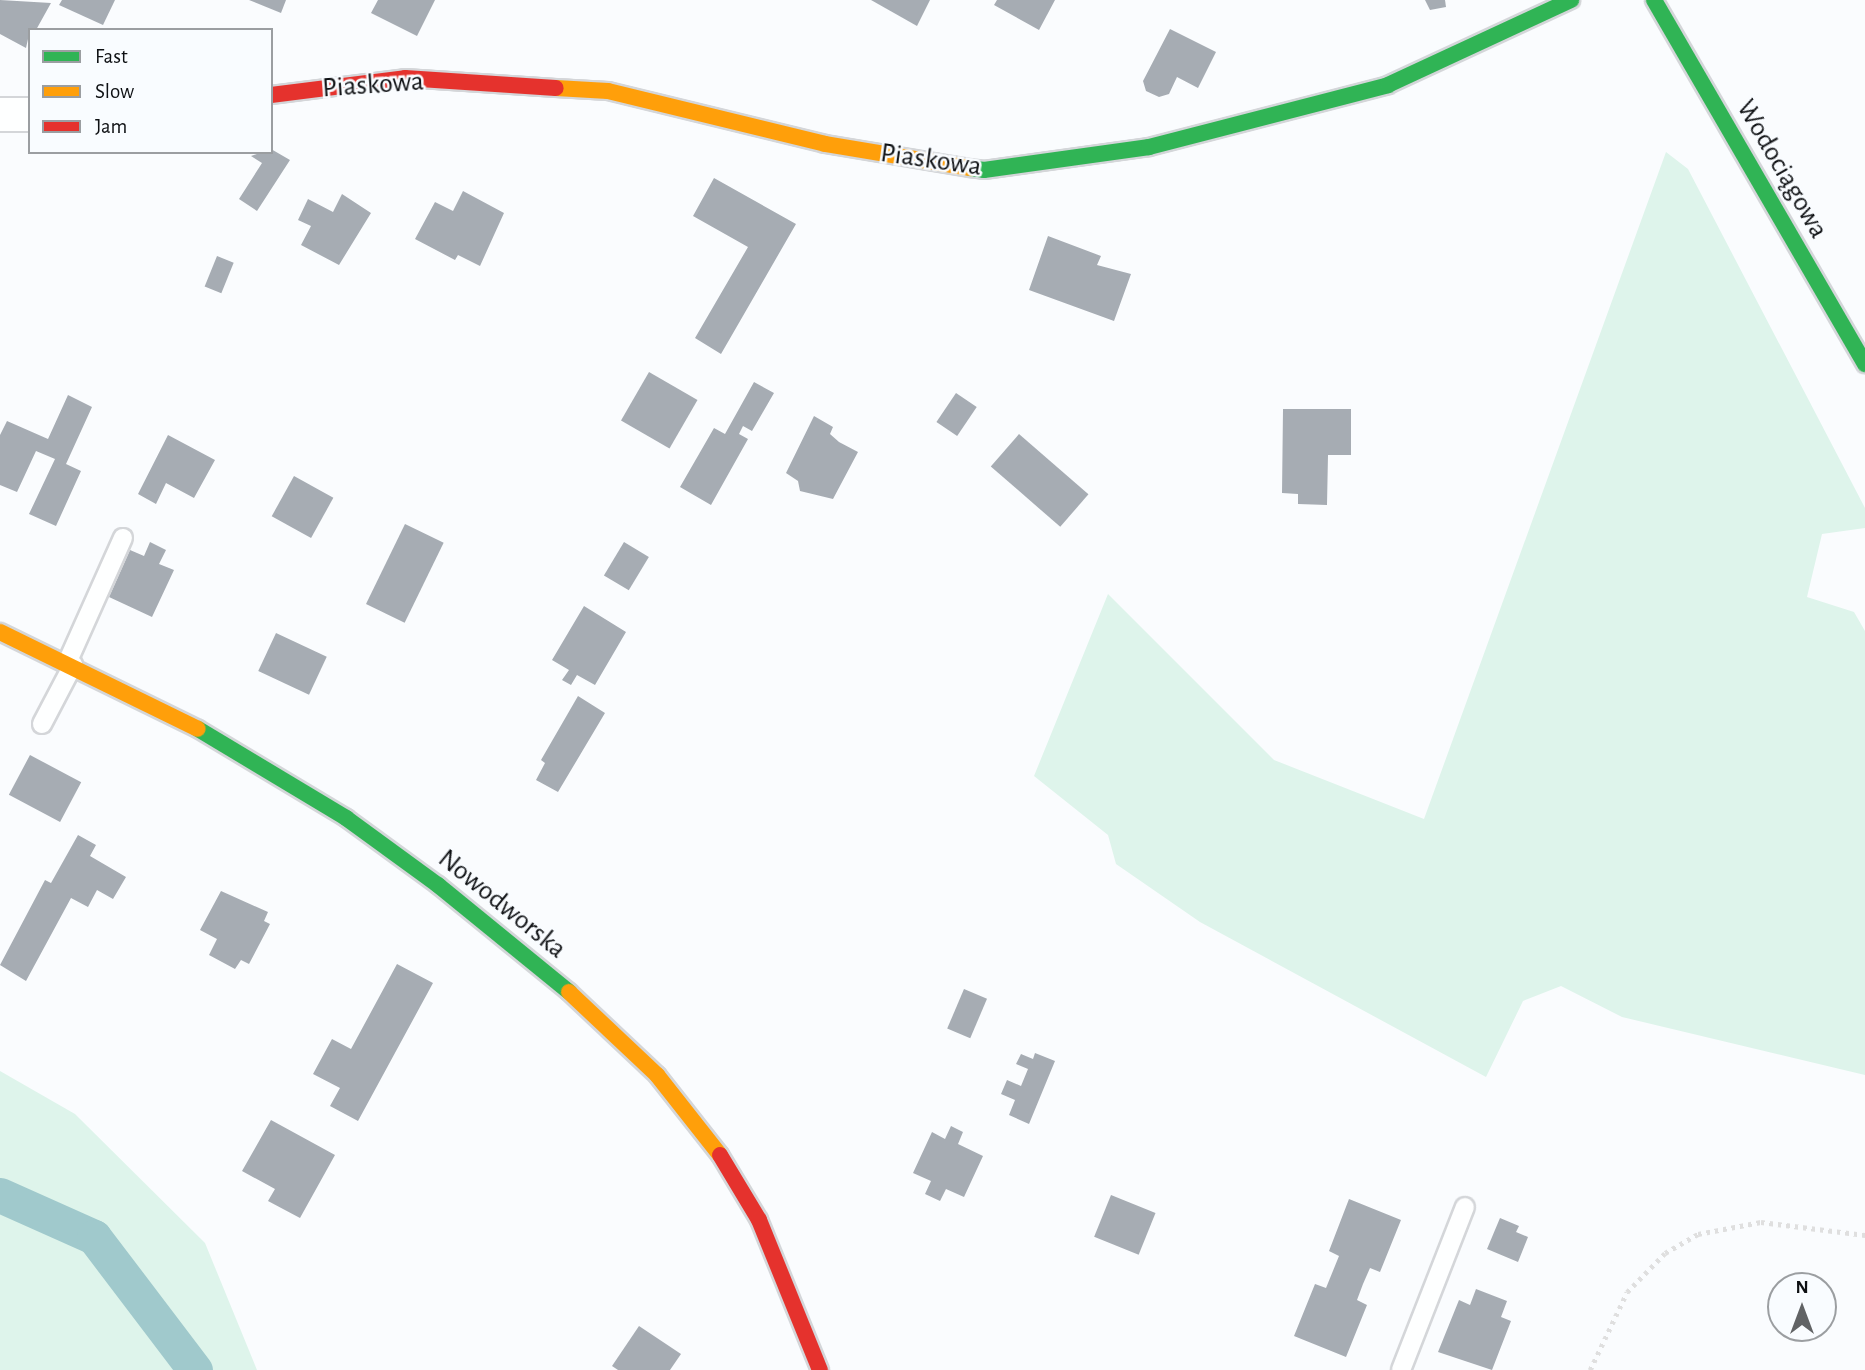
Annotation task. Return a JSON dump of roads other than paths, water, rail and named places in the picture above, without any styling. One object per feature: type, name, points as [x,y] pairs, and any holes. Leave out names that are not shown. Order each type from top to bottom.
[{"type":"street","name":"Piaskowa","points":[[273,95],[405,78],[608,91],[825,144],[985,170],[1149,147],[1388,85],[1455,57],[1571,0]]},
{"type":"street","name":"Wodociągowa","points":[[1654,0],[1865,364]]},
{"type":"street","points":[[0,114],[28,114]]},
{"type":"street","name":"Nowodworska","points":[[0,632],[178,717],[346,818],[438,885],[589,1009],[657,1075],[712,1142],[759,1220],[820,1370]]},
{"type":"lane","points":[[42,724],[123,538]]},
{"type":"lane","points":[[1401,1370],[1465,1207]]},
{"type":"waterway","points":[[0,1195],[94,1237],[195,1370]]}]
